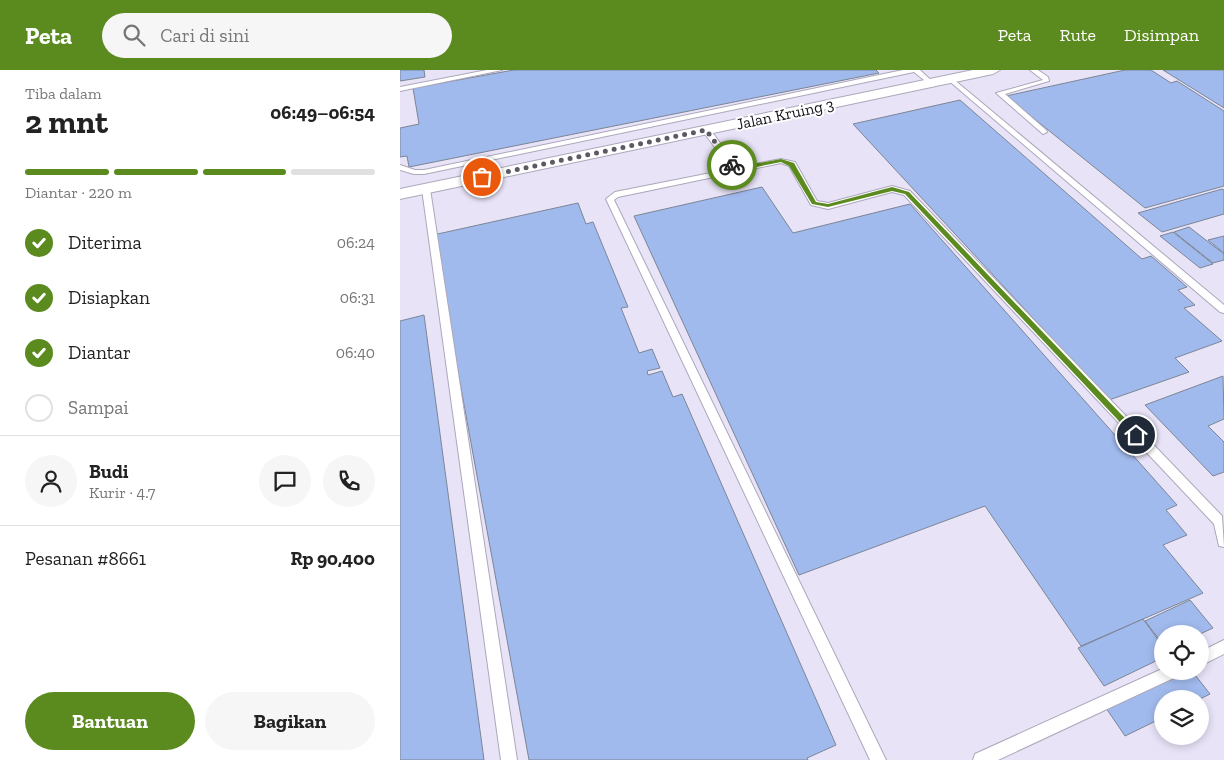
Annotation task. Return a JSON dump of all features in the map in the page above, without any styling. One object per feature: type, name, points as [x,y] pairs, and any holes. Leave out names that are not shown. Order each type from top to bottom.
[{"type":"street","name":"Jalan Kruing 3","points":[[400,194],[993,70]]},
{"type":"lane","points":[[400,89],[499,70]]},
{"type":"lane","points":[[400,167],[414,172],[424,172],[915,70],[931,83]]},
{"type":"lane","points":[[1034,70],[1046,78],[1046,81],[1000,93],[1043,132]]},
{"type":"lane","points":[[950,79],[1224,310]]},
{"type":"lane","points":[[706,130],[736,170]]},
{"type":"lane","points":[[878,760],[610,199],[618,193],[781,161],[792,164],[814,203],[820,205],[828,206],[892,189],[907,193],[1218,520],[1222,528],[1224,542]]},
{"type":"lane","points":[[426,189],[510,760]]},
{"type":"lane","points":[[1209,655],[1224,648]]},
{"type":"lane","points":[[981,760],[1154,680]]},
{"type":"building","points":[[400,70],[424,70],[425,77],[400,81]]},
{"type":"building","points":[[514,70],[876,70],[879,73],[409,167],[407,156],[400,157],[400,128],[419,124],[413,88]]},
{"type":"building","points":[[1125,70],[1151,70],[1171,83],[1177,81],[1224,111],[1224,186],[1145,208],[1006,96]]},
{"type":"building","points":[[1163,70],[1224,70],[1224,108]]},
{"type":"building","points":[[960,100],[1142,259],[1151,256],[1187,287],[1178,290],[1195,305],[1184,308],[1222,341],[1175,358],[1189,372],[1109,400],[853,124]]},
{"type":"building","points":[[762,187],[793,233],[910,204],[1177,505],[1166,510],[1187,535],[1163,545],[1203,593],[1081,646],[985,506],[799,575],[634,216]]},
{"type":"building","points":[[1224,190],[1224,214],[1162,232],[1138,213]]},
{"type":"building","points":[[578,203],[586,224],[593,222],[628,307],[621,308],[639,353],[652,349],[660,368],[647,371],[648,375],[662,371],[673,397],[682,394],[836,745],[807,758],[808,760],[529,760],[433,235]]},
{"type":"building","points":[[1189,227],[1224,254],[1224,260],[1213,263],[1174,232]]},
{"type":"building","points":[[1173,232],[1213,264],[1200,268],[1160,236]]},
{"type":"building","points":[[1224,236],[1224,253],[1208,240]]},
{"type":"building","points":[[424,315],[484,760],[400,760],[400,321]]},
{"type":"building","points":[[1223,376],[1224,419],[1208,426],[1224,442],[1224,472],[1213,476],[1145,405]]},
{"type":"building","points":[[1190,600],[1213,628],[1209,630],[1209,625],[1154,625],[1154,633],[1145,621]]},
{"type":"building","points":[[1143,619],[1154,634],[1154,662],[1104,686],[1078,648]]},
{"type":"building","points":[[1165,680],[1199,680],[1207,690],[1154,690],[1154,722],[1125,736],[1106,708]]},
{"type":"way so far","points":[[482,177],[706,130],[732,165]]},
{"type":"route","points":[[732,165],[736,170],[781,161],[792,164],[814,203],[820,205],[828,206],[892,189],[907,193],[1136,435]]}]
